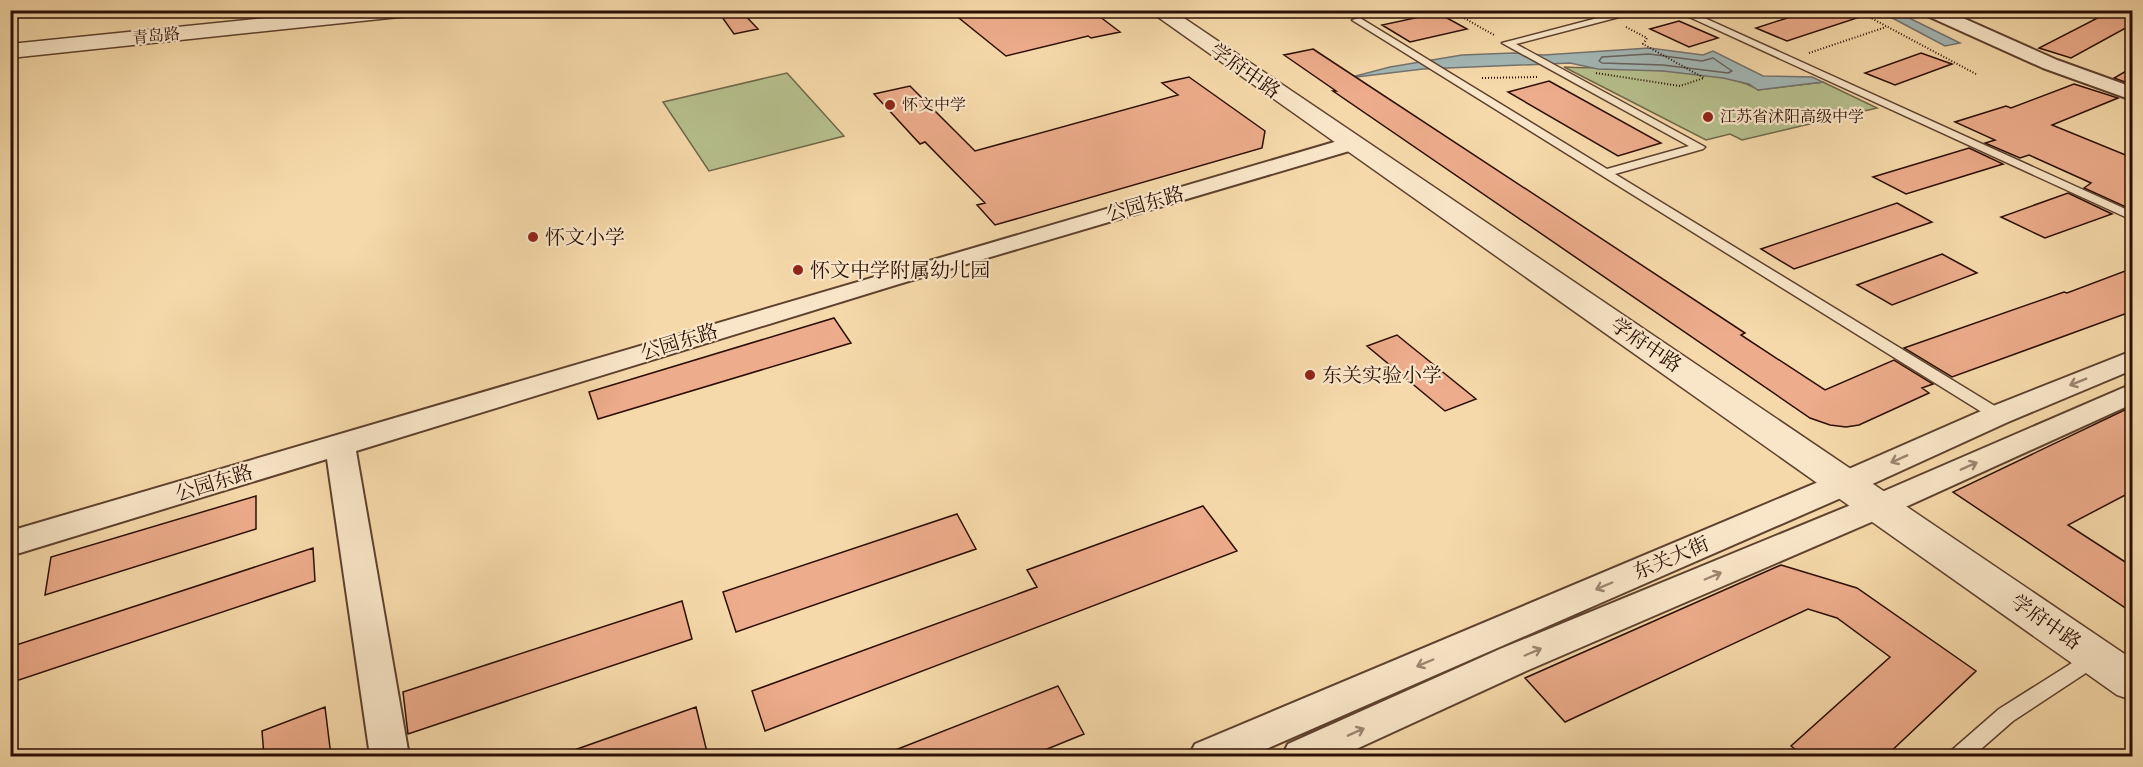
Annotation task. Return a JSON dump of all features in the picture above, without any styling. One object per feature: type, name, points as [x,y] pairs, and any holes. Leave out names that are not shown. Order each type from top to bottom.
[{"type":"street","name":"青岛路","points":[[10,51],[409,10]]},
{"type":"street","name":"学府中路","points":[[1158,10],[1348,144],[1846,483],[2133,682]]},
{"type":"street","points":[[1929,10],[2050,64],[2133,94]]},
{"type":"street","name":"公园东路","points":[[10,544],[1348,144]]},
{"type":"street","name":"东关大街","points":[[1209,756],[1846,483],[1998,415],[2133,360]]},
{"type":"street","name":"东关大街","points":[[1302,756],[1513,660],[1879,506],[2133,393]]},
{"type":"street","points":[[340,445],[390,756]]},
{"type":"lane","points":[[1507,43],[1642,10]]},
{"type":"lane","points":[[1678,10],[2133,216]]},
{"type":"lane","points":[[1357,20],[1998,415]]},
{"type":"lane","points":[[1507,43],[1699,147],[1605,173]]},
{"type":"lane","points":[[1959,756],[2006,715],[2095,656]]},
{"type":"path","points":[[1448,10],[1507,43]]},
{"type":"path","points":[[1455,14],[1468,10]]},
{"type":"path","points":[[1856,10],[1976,74]]},
{"type":"path","points":[[1453,79],[1568,76],[1592,72],[1680,86],[1704,78],[1643,44],[1647,38],[1610,18]]},
{"type":"path","points":[[1788,60],[1886,27]]},
{"type":"green space","points":[[1564,67],[1694,73],[1742,82],[1758,90],[1823,82],[1877,108],[1742,140],[1730,134],[1706,140]]},
{"type":"green space","points":[[787,73],[844,136],[709,171],[663,102]]},
{"type":"water","points":[[1879,11],[1895,11],[1960,43],[1945,46]]},
{"type":"water","points":[[1649,48],[1703,55],[1713,51],[1763,76],[1812,77],[1823,82],[1758,90],[1749,84],[1723,78],[1663,71],[1598,69],[1570,63],[1423,69],[1348,78],[1390,67],[1462,55],[1513,53],[1544,55]]},
{"type":"building","points":[[717,10],[740,10],[758,29],[734,34]]},
{"type":"building","points":[[949,10],[1091,10],[1120,32],[1091,38],[1088,36],[1006,56]]},
{"type":"building","points":[[1812,10],[1869,10],[1869,14],[1787,41],[1756,28]]},
{"type":"building","points":[[2113,10],[2133,10],[2133,24],[2071,58],[2039,48]]},
{"type":"building","points":[[1438,13],[1467,29],[1410,42],[1382,25]]},
{"type":"building","points":[[1679,21],[1718,38],[1689,47],[1650,29]]},
{"type":"building","points":[[1313,49],[1745,333],[1741,335],[1825,390],[1894,360],[1933,384],[1922,388],[1929,393],[1859,425],[1846,427],[1830,425],[1810,418],[1284,55]]},
{"type":"building","points":[[1921,53],[1952,64],[1895,85],[1865,73]]},
{"type":"building","points":[[2133,67],[2133,85],[2114,78]]},
{"type":"building","points":[[1189,77],[1265,131],[1262,148],[995,225],[977,205],[985,203],[925,142],[920,144],[874,94],[910,86],[975,151],[1178,95],[1162,83]]},
{"type":"building","points":[[1549,81],[1661,143],[1618,156],[1508,92]]},
{"type":"building","points":[[2074,84],[2118,98],[2052,125],[2133,158],[2133,206],[2128,208],[2084,188],[2091,183],[2029,155],[2020,158],[1985,143],[1995,140],[1955,122],[2006,106],[2011,108]]},
{"type":"building","points":[[1969,148],[2003,164],[1906,194],[1873,177]]},
{"type":"building","points":[[2068,193],[2112,214],[2045,238],[2001,217]]},
{"type":"building","points":[[1897,203],[1932,222],[1794,269],[1761,249]]},
{"type":"building","points":[[1942,254],[1977,273],[1892,305],[1857,285]]},
{"type":"building","points":[[2133,268],[2133,311],[1952,377],[1904,348],[2064,292],[2067,293]]},
{"type":"building","points":[[834,318],[851,343],[598,419],[589,392]]},
{"type":"building","points":[[1397,335],[1476,399],[1445,411],[1367,346]]},
{"type":"building","points":[[2133,406],[2133,491],[2068,525],[2133,567],[2133,613],[1953,492]]},
{"type":"building","points":[[256,496],[256,529],[45,595],[51,557]]},
{"type":"building","points":[[1203,506],[1237,551],[765,731],[752,691],[1037,587],[1027,570]]},
{"type":"building","points":[[957,514],[976,549],[736,632],[723,592]]},
{"type":"building","points":[[313,548],[315,581],[10,683],[10,647]]},
{"type":"building","points":[[1781,565],[1857,588],[1976,671],[1886,756],[1804,756],[1791,746],[1890,657],[1837,618],[1808,609],[1565,722],[1525,678]]},
{"type":"building","points":[[682,601],[692,639],[408,734],[403,692]]},
{"type":"building","points":[[1058,686],[1084,734],[1030,756],[880,756]]},
{"type":"building","points":[[325,707],[331,756],[264,756],[262,731]]},
{"type":"building","points":[[696,707],[707,752],[694,756],[564,756],[563,754]]},
{"type":"place","name":"怀文中学","points":[[890,105]]},
{"type":"place","name":"江苏省沭阳高级中学","points":[[1708,117]]},
{"type":"place","name":"怀文小学","points":[[533,237]]},
{"type":"place","name":"怀文中学附属幼儿园","points":[[798,270]]},
{"type":"place","name":"东关实验小学","points":[[1310,375]]}]
